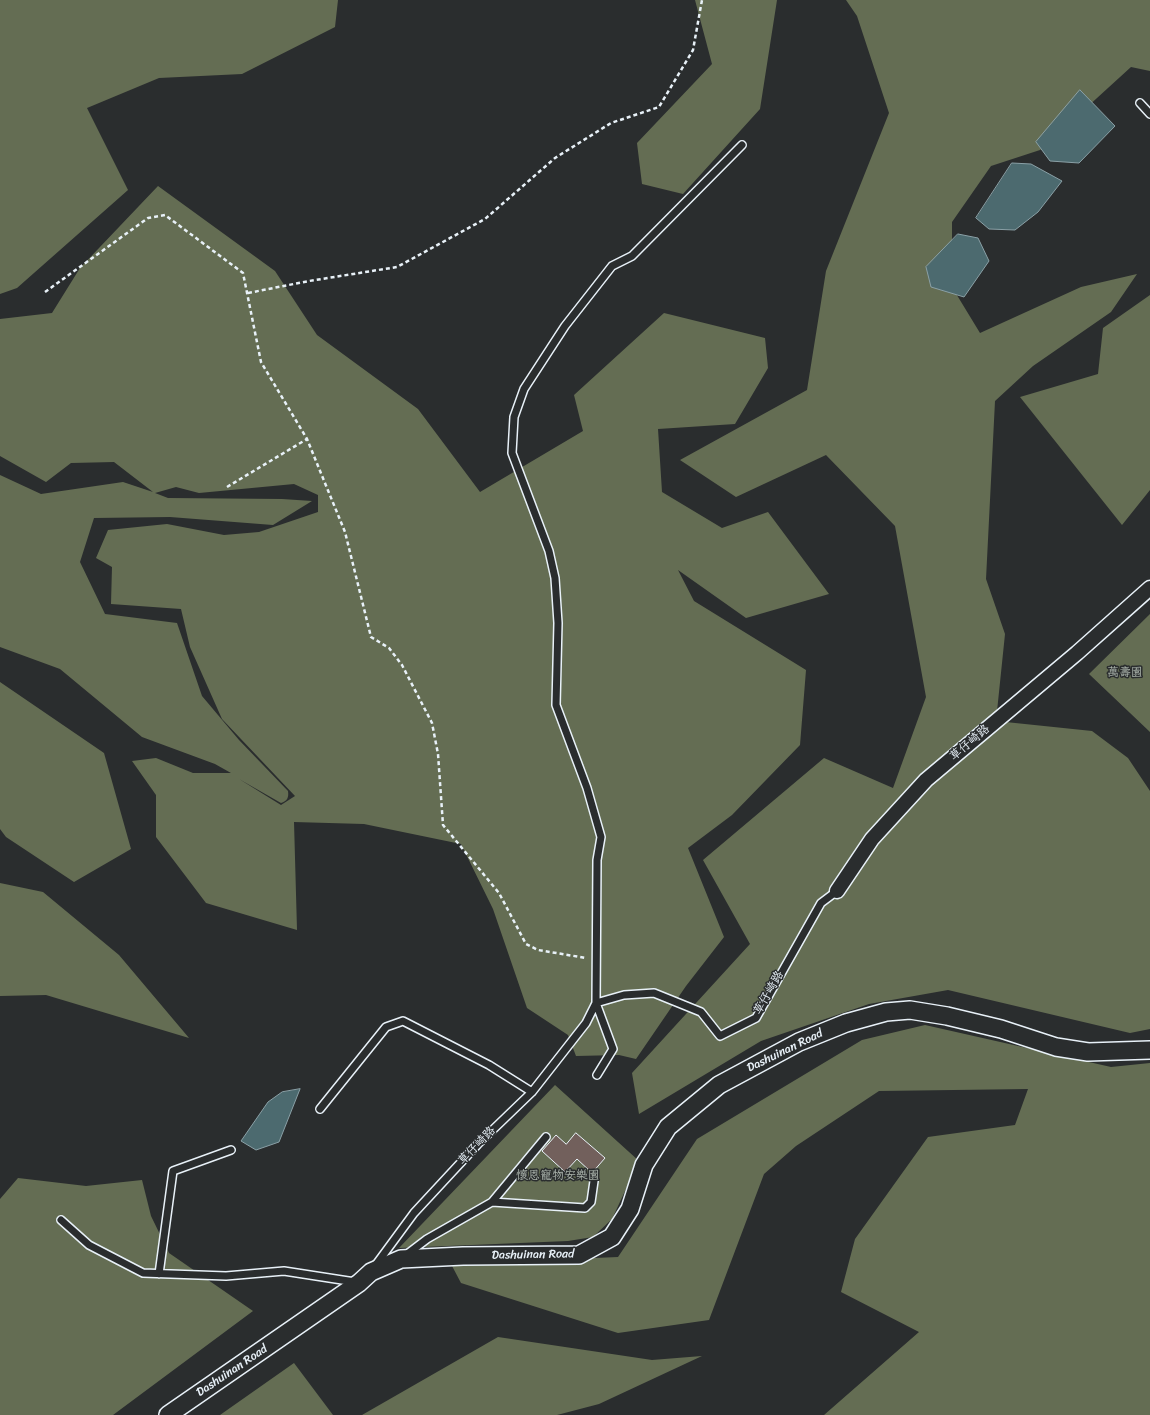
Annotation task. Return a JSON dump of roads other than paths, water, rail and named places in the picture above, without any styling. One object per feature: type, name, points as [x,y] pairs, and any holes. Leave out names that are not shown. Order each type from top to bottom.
[{"type":"street","name":"草仔崎路","points":[[837,891],[872,839],[926,780],[1077,653],[1150,588]]},
{"type":"street","name":"Dashuinan Road","points":[[168,1415],[365,1278],[401,1259],[463,1256],[579,1255],[612,1236],[630,1209],[644,1165],[668,1127],[719,1085],[799,1042],[846,1023],[886,1012],[910,1010],[948,1016],[1000,1029],[1056,1047],[1088,1052],[1150,1050]]},
{"type":"lane","points":[[1140,103],[1150,114]]},
{"type":"lane","points":[[597,1075],[613,1048],[596,1003],[598,860],[601,837],[587,788],[556,704],[558,623],[555,578],[550,551],[512,453],[514,417],[524,389],[565,326],[612,266],[632,256],[742,145]]},
{"type":"lane","name":"草仔崎路","points":[[365,1278],[414,1213],[478,1144],[532,1092],[586,1023],[596,1003],[624,995],[654,993],[701,1012],[720,1036],[756,1018],[821,903],[837,891]]},
{"type":"lane","points":[[320,1109],[386,1027],[403,1021],[488,1066],[532,1092]]},
{"type":"lane","points":[[401,1259],[427,1239],[492,1202],[546,1137]]},
{"type":"lane","points":[[159,1274],[174,1171],[231,1150]]},
{"type":"lane","points":[[492,1202],[585,1208],[591,1202],[594,1181]]},
{"type":"lane","points":[[61,1220],[89,1245],[143,1273],[226,1276],[284,1271],[365,1278]]},
{"type":"water","points":[[1080,90],[1115,126],[1079,163],[1050,161],[1036,142]]},
{"type":"water","points":[[1012,163],[1031,164],[1062,181],[1038,212],[1015,230],[989,229],[976,218]]},
{"type":"water","points":[[958,234],[978,238],[989,261],[964,297],[931,287],[926,267]]},
{"type":"water","points":[[300,1089],[279,1142],[256,1150],[241,1141],[268,1102],[282,1092]]},
{"type":"park label","name":"萬壽園","points":[[1125,673]]},
{"type":"park label","name":"懷恩寵物安樂園","points":[[558,1176]]}]
